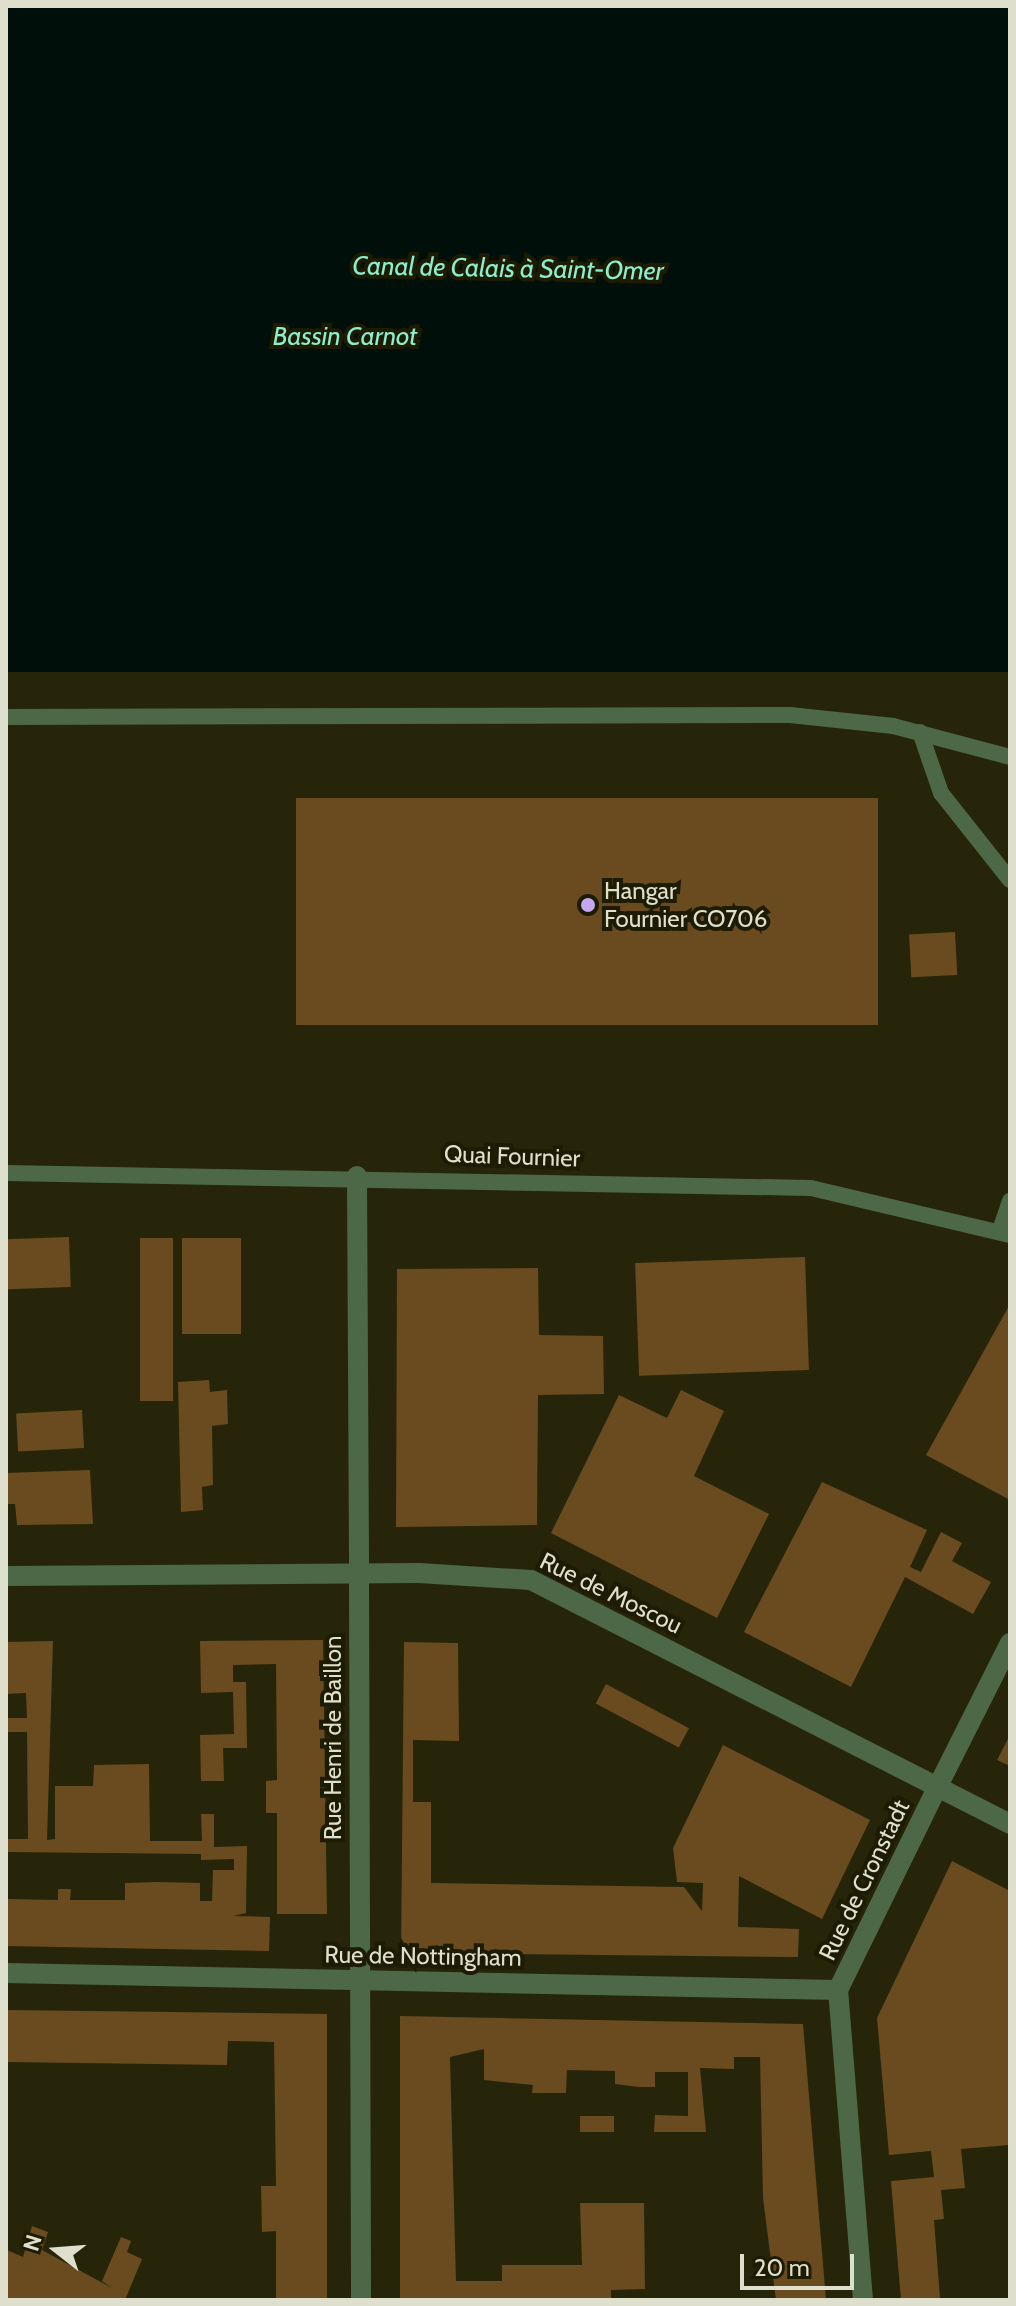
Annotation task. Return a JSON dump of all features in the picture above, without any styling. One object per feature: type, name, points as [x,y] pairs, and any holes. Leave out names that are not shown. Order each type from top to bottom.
[{"type":"street","name":"Rue Henri de Baillon","points":[[357,1176],[361,2300]]},
{"type":"street","name":"Rue de Moscou","points":[[6,1576],[359,1574],[531,1580],[1010,1824]]},
{"type":"street","name":"Rue de Cronstadt","points":[[863,2300],[838,1990],[1010,1643]]},
{"type":"street","name":"Rue de Nottingham","points":[[6,1973],[838,1990]]},
{"type":"lane","points":[[6,717],[790,715],[920,732],[1010,757]]},
{"type":"lane","points":[[920,732],[941,793],[1010,880]]},
{"type":"lane","name":"Quai Fournier","points":[[6,1173],[357,1176],[811,1188],[1005,1232]]},
{"type":"lane","points":[[1005,1232],[1010,1201]]},
{"type":"water","name":"Bassin Carnot","points":[[6,6],[1010,6],[1010,672],[6,672]]},
{"type":"building","name":"Hangar Fournier CO706","points":[[296,798],[878,798],[878,1025],[296,1025]]},
{"type":"building","points":[[955,932],[957,975],[911,977],[909,934]]},
{"type":"building","points":[[69,1237],[71,1287],[8,1289],[6,1239]]},
{"type":"building","points":[[140,1238],[173,1238],[173,1401],[140,1401]]},
{"type":"building","points":[[182,1238],[241,1238],[241,1334],[182,1334]]},
{"type":"building","points":[[805,1257],[809,1370],[639,1376],[635,1263]]},
{"type":"building","points":[[538,1268],[539,1335],[603,1336],[604,1394],[538,1395],[537,1525],[396,1527],[397,1269]]},
{"type":"building","points":[[1010,1304],[1010,1500],[926,1455]]},
{"type":"building","points":[[209,1380],[210,1392],[227,1390],[228,1424],[212,1426],[213,1485],[202,1487],[203,1510],[181,1512],[178,1382]]},
{"type":"building","points":[[681,1390],[724,1411],[694,1476],[769,1514],[717,1618],[551,1533],[619,1395],[667,1418]]},
{"type":"building","points":[[82,1410],[84,1448],[18,1451],[16,1413]]},
{"type":"building","points":[[90,1470],[93,1524],[17,1525],[15,1504],[6,1504],[6,1473]]},
{"type":"building","points":[[822,1482],[927,1530],[910,1567],[921,1572],[941,1532],[962,1543],[952,1561],[991,1582],[973,1614],[905,1577],[851,1687],[744,1632]]},
{"type":"building","points":[[323,1640],[327,1914],[277,1914],[277,1813],[266,1813],[266,1781],[277,1780],[276,1664],[233,1665],[233,1682],[246,1682],[247,1748],[223,1748],[224,1781],[201,1781],[200,1735],[234,1734],[233,1692],[201,1693],[200,1641]]},
{"type":"building","points":[[53,1641],[47,1840],[55,1839],[55,1786],[93,1786],[94,1765],[149,1764],[150,1841],[202,1841],[201,1814],[214,1814],[214,1847],[247,1846],[246,1913],[233,1916],[270,1917],[269,1951],[6,1946],[6,1899],[58,1900],[58,1889],[71,1889],[70,1900],[125,1900],[125,1883],[157,1882],[200,1883],[200,1901],[212,1901],[213,1870],[234,1870],[234,1859],[201,1860],[201,1854],[6,1852],[6,1839],[28,1839],[27,1732],[6,1732],[6,1718],[27,1718],[26,1693],[6,1694],[6,1642]]},
{"type":"building","points":[[404,1642],[458,1643],[459,1741],[413,1740],[413,1802],[431,1802],[431,1883],[684,1887],[702,1911],[703,1883],[677,1882],[673,1848],[723,1745],[870,1820],[822,1919],[739,1876],[738,1927],[799,1929],[798,1957],[401,1953]]},
{"type":"building","points":[[606,1684],[689,1728],[679,1748],[596,1703]]},
{"type":"building","points":[[1010,1735],[1010,1766],[997,1760]]},
{"type":"building","points":[[952,1861],[1010,1891],[1010,2145],[961,2149],[965,2188],[941,2190],[944,2219],[934,2220],[940,2298],[901,2300],[891,2181],[934,2177],[931,2151],[889,2155],[877,2018]]},
{"type":"building","points":[[6,2010],[327,2014],[327,2300],[276,2300],[276,2231],[262,2232],[261,2186],[276,2186],[274,2042],[228,2041],[227,2065],[6,2062]]},
{"type":"building","points":[[400,2016],[803,2024],[826,2300],[776,2300],[763,2198],[760,2057],[734,2057],[734,2069],[700,2068],[706,2132],[654,2132],[655,2115],[688,2116],[688,2072],[655,2072],[655,2087],[639,2087],[615,2084],[615,2071],[567,2070],[566,2093],[532,2093],[533,2085],[484,2080],[484,2049],[450,2057],[456,2281],[502,2281],[502,2265],[582,2265],[580,2203],[644,2203],[645,2289],[611,2290],[611,2300],[400,2300]]},
{"type":"building","points":[[580,2116],[614,2116],[614,2132],[580,2132]]},
{"type":"building","points":[[32,2226],[48,2232],[42,2250],[112,2288],[102,2281],[121,2237],[131,2241],[127,2252],[142,2259],[125,2300],[6,2300],[6,2238],[7,2250],[23,2257]]},
{"type":"place","name":"Hangar Fournier CO706","points":[[588,905]]},
{"type":"water label","name":"Canal de Calais à Saint-Omer","points":[[508,269]]}]
